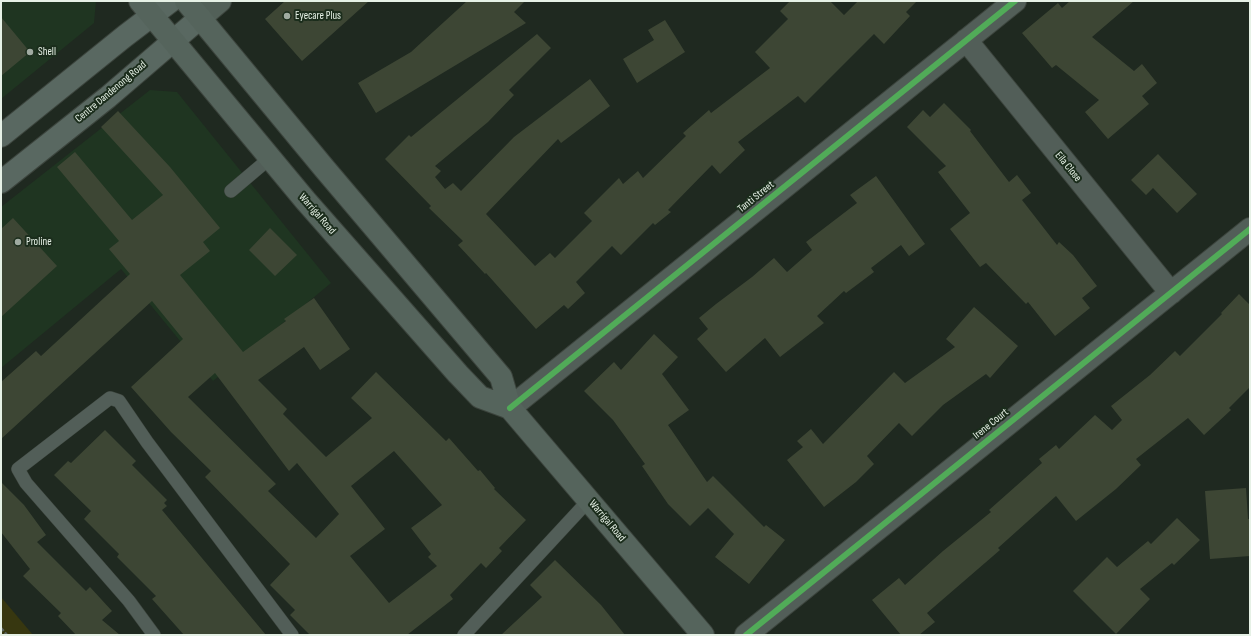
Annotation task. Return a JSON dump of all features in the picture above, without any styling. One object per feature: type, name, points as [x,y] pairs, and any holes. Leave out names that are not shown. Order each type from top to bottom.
[{"type":"highway","name":"Warrigal Road","points":[[186,1],[324,168],[501,377],[510,408],[703,635]]},
{"type":"highway","name":"Warrigal Road","points":[[146,8],[321,219],[480,397],[510,408]]},
{"type":"main road","points":[[1,136],[125,36],[146,8],[171,1]]},
{"type":"main road","name":"Centre Dandenong Road","points":[[1,182],[108,96],[220,1]]},
{"type":"street","name":"Tanti Street","points":[[510,408],[1015,1]]},
{"type":"street","name":"Eila Close","points":[[966,40],[1171,293]]},
{"type":"street","name":"Irene Court","points":[[746,635],[1250,229]]},
{"type":"lane","points":[[231,191],[270,158]]},
{"type":"lane","points":[[154,635],[129,600],[26,483],[18,469],[110,398],[119,401],[147,442],[292,635]]},
{"type":"lane","points":[[464,635],[589,500]]},
{"type":"path","points":[[1,628],[6,635]]},
{"type":"shaded area","name":"Shell","points":[[1,1],[96,1],[94,23],[1,99]]},
{"type":"shaded area","points":[[150,90],[177,92],[331,283],[213,381],[121,269],[1,368],[1,207]]},
{"type":"shaded area","points":[[1,597],[33,635],[1,635]]},
{"type":"building","points":[[285,1],[369,1],[302,61],[265,19]]},
{"type":"building","points":[[467,1],[525,1],[514,12],[526,23],[376,113],[358,83],[411,52]]},
{"type":"building","points":[[790,1],[830,1],[844,15],[858,1],[917,1],[906,12],[910,16],[884,44],[874,34],[805,103],[798,96],[738,142],[745,150],[720,174],[712,165],[668,210],[671,212],[655,225],[653,223],[621,255],[612,246],[576,282],[585,293],[568,309],[564,305],[536,329],[486,273],[485,274],[458,245],[463,241],[429,208],[431,206],[385,159],[409,135],[411,137],[537,34],[551,48],[509,90],[514,95],[488,122],[435,166],[441,171],[435,177],[445,189],[453,183],[461,191],[514,137],[590,79],[610,106],[561,143],[558,139],[486,214],[535,266],[550,253],[555,258],[592,221],[584,213],[619,178],[623,184],[638,171],[643,178],[686,136],[683,133],[709,110],[711,113],[770,68],[755,52],[788,19],[780,11]]},
{"type":"building","points":[[1070,1],[1134,1],[1092,37],[1134,71],[1142,64],[1157,83],[1142,96],[1149,104],[1108,139],[1085,112],[1099,100],[1056,65],[1052,68],[1022,33],[1058,3],[1062,8]]},
{"type":"building","points":[[1,17],[30,52],[1,76]]},
{"type":"building","points":[[665,20],[685,52],[637,83],[623,59],[654,40],[648,30]]},
{"type":"building","points":[[944,103],[971,130],[970,131],[1009,182],[1017,175],[1031,193],[1022,200],[1057,245],[1059,242],[1073,255],[1097,286],[1082,298],[1090,308],[1055,336],[1028,302],[1026,304],[986,263],[980,267],[950,229],[970,213],[938,172],[946,166],[907,127],[923,110],[930,117]]},
{"type":"building","points":[[118,111],[170,167],[220,228],[203,242],[210,251],[180,275],[243,352],[286,321],[284,319],[314,298],[350,349],[320,370],[304,347],[258,380],[287,409],[283,414],[326,457],[372,418],[351,398],[376,372],[446,441],[449,438],[478,471],[480,470],[495,488],[494,489],[526,520],[499,548],[502,551],[486,568],[481,563],[450,595],[453,599],[407,635],[310,635],[290,615],[295,610],[270,585],[290,564],[205,477],[211,471],[171,432],[131,387],[183,339],[152,301],[1,439],[1,382],[36,351],[41,356],[130,274],[109,249],[119,241],[57,167],[75,152],[132,220],[163,195],[101,127]],"holes":[[[215,373],[289,471],[297,463],[339,514],[316,538],[268,491],[276,484],[188,397]],[[394,451],[442,505],[411,528],[431,554],[428,557],[437,566],[389,603],[350,556],[385,529],[351,486]]]},
{"type":"building","points":[[1158,154],[1197,194],[1177,213],[1153,188],[1146,195],[1131,180]]},
{"type":"building","points":[[876,176],[925,244],[909,256],[901,245],[871,268],[874,272],[846,293],[844,291],[817,316],[824,323],[780,357],[765,338],[726,372],[697,339],[708,329],[699,318],[774,258],[787,272],[812,250],[806,242],[857,203],[850,195]]},
{"type":"building","points":[[13,218],[57,266],[1,317],[1,229]]},
{"type":"building","points":[[270,228],[297,255],[275,276],[249,250]]},
{"type":"building","points":[[1239,294],[1250,305],[1250,387],[1229,408],[1231,410],[1204,435],[1188,418],[1136,459],[1141,465],[1116,489],[1076,521],[1056,496],[998,548],[1000,550],[927,613],[935,622],[919,635],[901,635],[872,600],[899,578],[905,585],[943,551],[991,512],[989,510],[1042,463],[1039,459],[1056,445],[1059,449],[1095,415],[1112,430],[1122,420],[1111,406],[1150,375],[1175,351],[1180,356],[1222,314],[1221,313]]},
{"type":"building","points":[[974,307],[1018,346],[990,378],[986,374],[943,405],[912,436],[899,423],[867,456],[874,464],[856,482],[824,507],[787,460],[803,447],[797,441],[811,429],[823,444],[894,372],[905,383],[955,347],[946,339]]},
{"type":"building","points":[[654,334],[678,357],[662,374],[689,410],[668,425],[707,482],[713,476],[764,527],[766,525],[785,540],[749,584],[715,557],[734,534],[708,508],[690,526],[668,504],[642,466],[645,464],[613,420],[584,391],[614,362],[621,370]]},
{"type":"building","points":[[105,430],[136,461],[132,465],[167,500],[164,503],[167,506],[162,510],[266,635],[184,635],[152,599],[156,596],[117,557],[119,554],[84,519],[91,511],[54,475],[68,461],[71,463]]},
{"type":"building","points":[[1,482],[24,505],[46,535],[37,542],[86,591],[90,587],[112,611],[102,620],[120,635],[76,635],[58,616],[61,613],[23,576],[30,569],[1,532]]},
{"type":"building","points":[[1246,488],[1248,519],[1250,519],[1250,556],[1210,559],[1205,491]]},
{"type":"building","points":[[1177,518],[1200,540],[1174,565],[1172,563],[1140,589],[1150,599],[1116,634],[1073,591],[1107,557],[1117,567],[1148,541],[1151,544]]},
{"type":"building","points":[[555,560],[601,605],[625,635],[501,635],[542,597],[530,585]]},
{"type":"cycle path","points":[[510,408],[1015,1]]},
{"type":"cycle path","points":[[746,635],[1250,229]]},
{"type":"place","name":"Eyecare Plus","points":[[287,16]]},
{"type":"place","name":"Shell","points":[[30,52]]},
{"type":"place","name":"Proline","points":[[18,242]]}]
